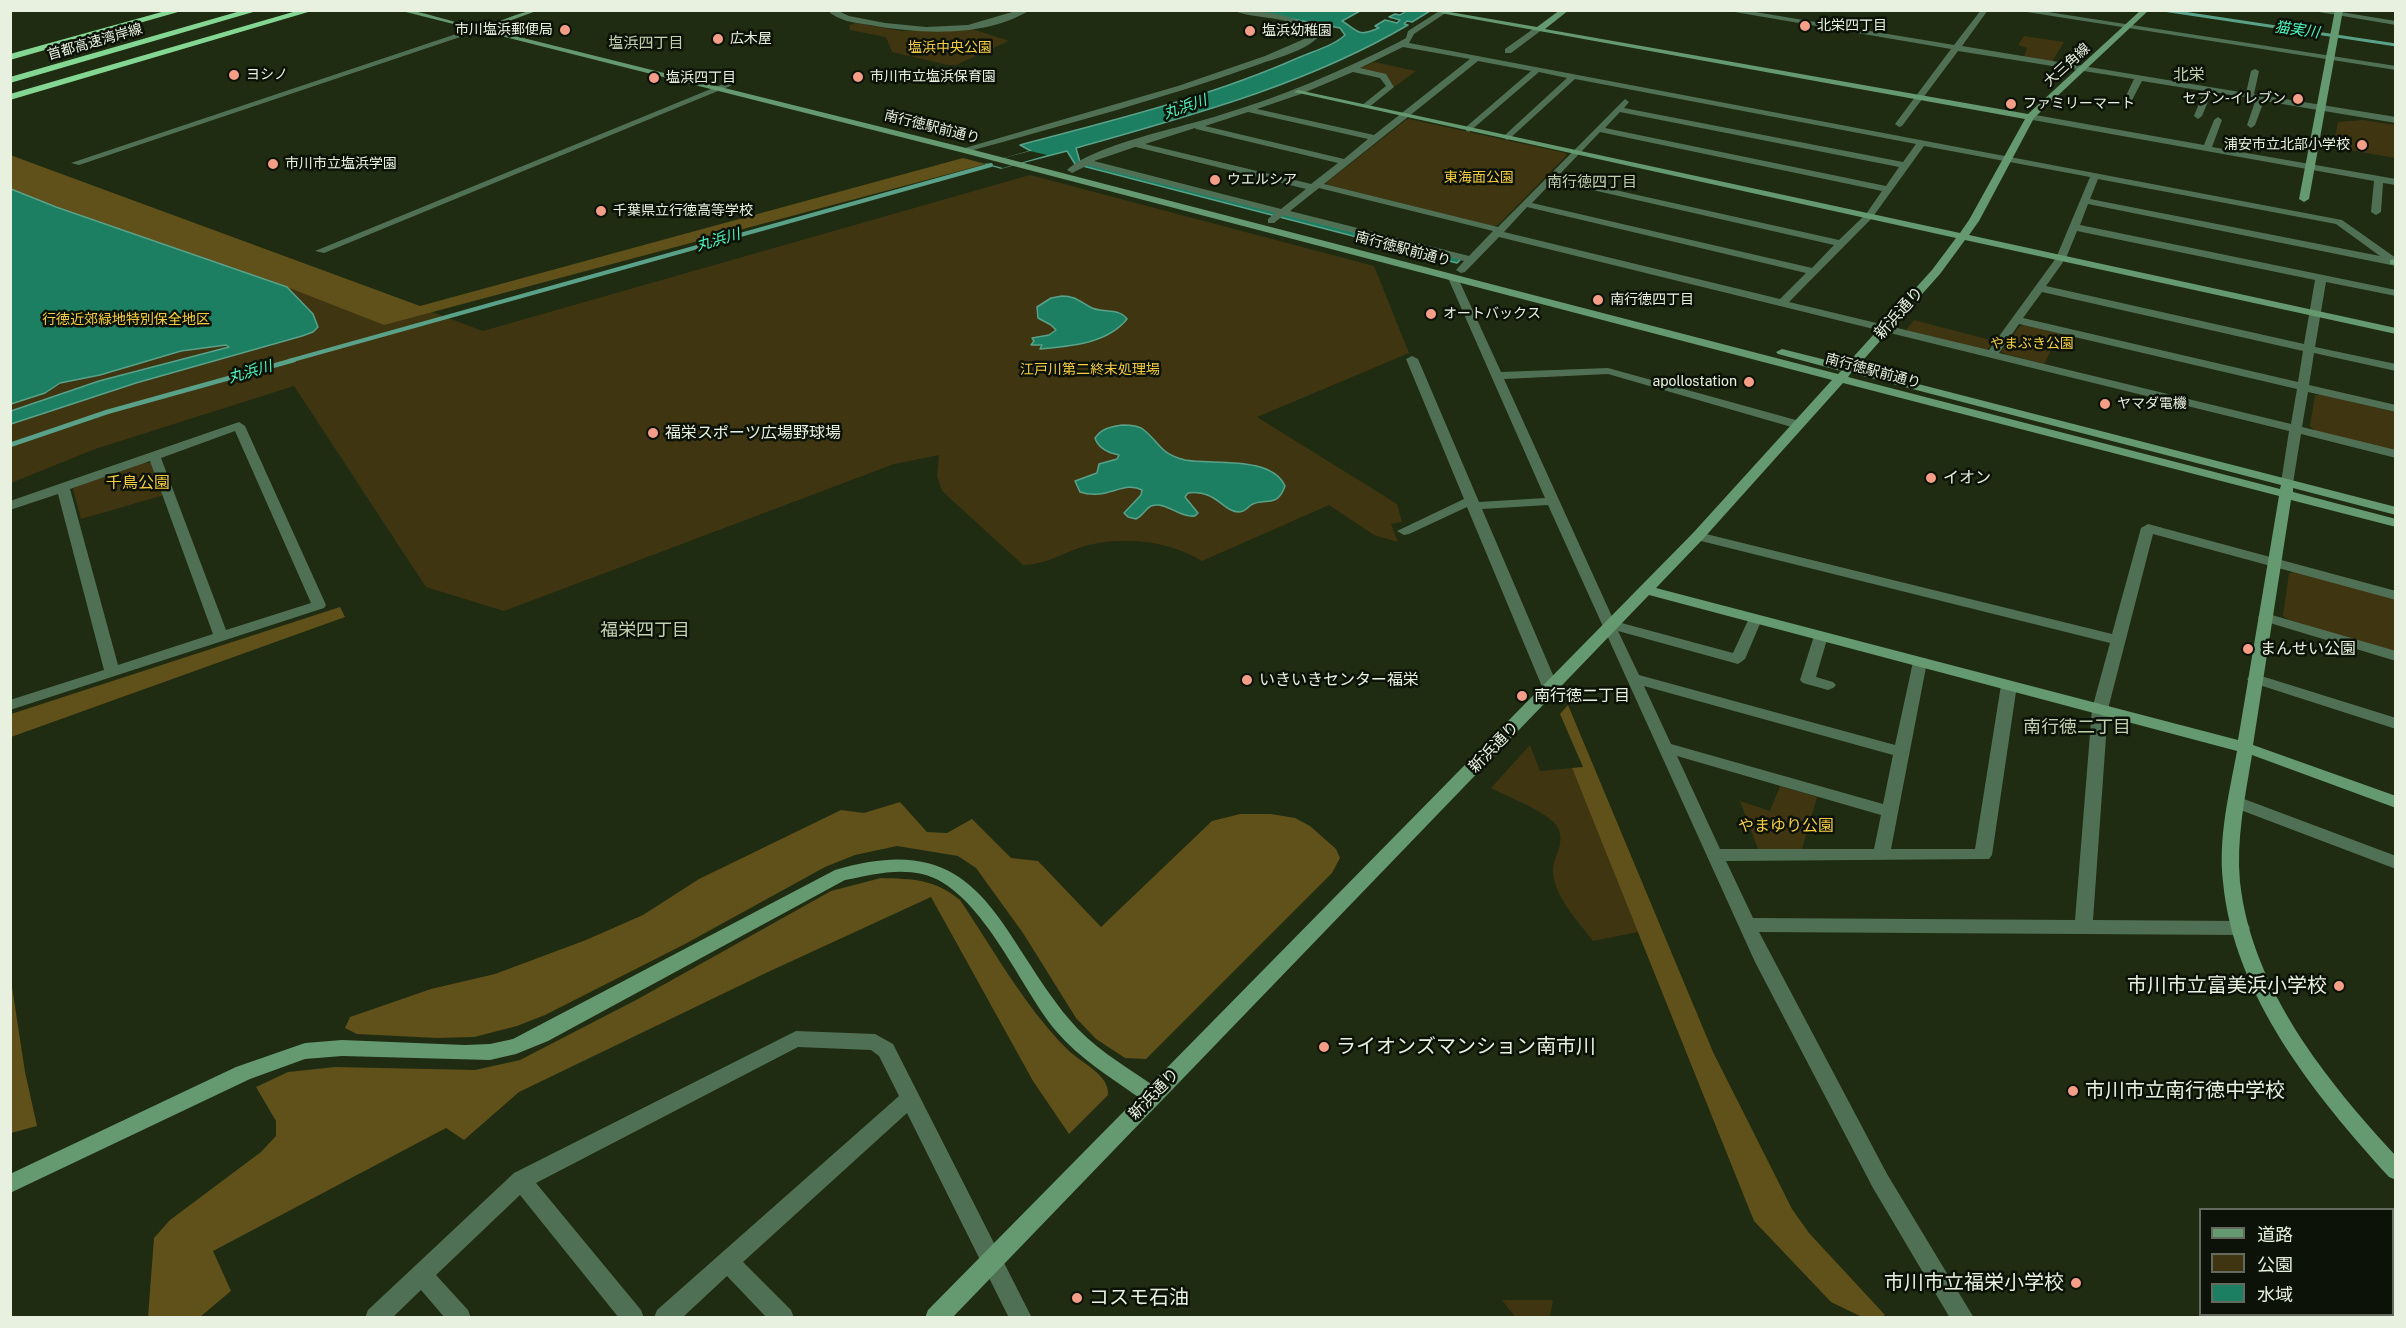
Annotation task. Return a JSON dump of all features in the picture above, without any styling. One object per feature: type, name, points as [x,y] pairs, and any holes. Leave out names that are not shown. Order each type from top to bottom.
[{"type":"highway","points":[[10,57],[181,10]]},
{"type":"highway","name":"首都高速湾岸線","points":[[10,73],[233,10]]},
{"type":"highway","name":"首都高速湾岸線","points":[[10,80],[256,10]]},
{"type":"highway","points":[[10,97],[310,10]]},
{"type":"street","name":"南行徳駅前通り","points":[[401,10],[998,159],[1032,159],[1081,165],[1278,216],[1457,274]]},
{"type":"street","name":"南行徳駅前通り","points":[[435,10],[979,146],[1016,160],[2286,489],[2396,523]]},
{"type":"street","points":[[76,163],[536,10]]},
{"type":"street","points":[[830,10],[843,17],[888,27],[913,29],[988,24],[1027,10]]},
{"type":"street","points":[[963,150],[1181,89],[1262,61],[1310,41],[1315,36],[1312,31],[1298,24],[1235,10]]},
{"type":"street","points":[[1508,51],[1566,10]]},
{"type":"street","points":[[1726,10],[2396,120]]},
{"type":"street","points":[[1899,124],[1985,10]]},
{"type":"street","points":[[2017,10],[2396,68]]},
{"type":"street","name":"大三角線","points":[[2014,146],[2030,117],[2146,10]]},
{"type":"street","points":[[2310,10],[2396,23]]},
{"type":"street","points":[[1081,165],[1101,154],[1196,126],[1298,92],[1402,44],[1409,39],[1411,33],[1445,12],[2396,182]]},
{"type":"street","points":[[2304,199],[2339,13]]},
{"type":"street","points":[[1402,44],[2339,222],[2395,262]]},
{"type":"street","points":[[1278,216],[1476,58]]},
{"type":"street","points":[[1352,69],[1383,76],[1390,87],[1365,106]]},
{"type":"street","points":[[1469,129],[1537,70]]},
{"type":"street","points":[[2249,96],[2254,71]]},
{"type":"street","points":[[1508,137],[1573,76]]},
{"type":"street","points":[[2127,102],[2139,78]]},
{"type":"street","points":[[2151,93],[2157,81]]},
{"type":"street","points":[[320,250],[335,246],[730,84]]},
{"type":"street","points":[[1638,89],[1457,274],[1497,376],[1746,925],[1880,1180],[1963,1317]]},
{"type":"street","points":[[2198,116],[2209,90]]},
{"type":"street","points":[[1298,92],[2396,331]]},
{"type":"street","points":[[2251,125],[2260,99]]},
{"type":"street","points":[[1248,109],[1376,138]]},
{"type":"street","points":[[1618,109],[1905,165]]},
{"type":"street","points":[[2207,148],[2218,120]]},
{"type":"street","points":[[1196,126],[1346,162]]},
{"type":"street","points":[[1598,129],[1888,189]]},
{"type":"street","points":[[1782,303],[1869,216],[1921,142]]},
{"type":"street","points":[[1136,144],[1315,186],[2396,454]]},
{"type":"street","name":"新浜通り","points":[[936,1317],[1612,627],[1698,536],[1936,272],[1963,236],[2014,146]]},
{"type":"street","points":[[1081,165],[1278,216],[1471,260]]},
{"type":"street","points":[[1992,354],[2061,258],[2095,176]]},
{"type":"street","points":[[1551,178],[1841,244]]},
{"type":"street","points":[[2376,212],[2379,179]]},
{"type":"street","points":[[2085,201],[2395,262]]},
{"type":"street","points":[[1525,204],[1814,271]]},
{"type":"street","points":[[2074,227],[2396,293]]},
{"type":"street","points":[[2321,278],[2255,679],[2231,834],[2230,865],[2233,896],[2241,928],[2261,982],[2292,1039],[2345,1113],[2396,1171]]},
{"type":"street","points":[[2039,288],[2396,368]]},
{"type":"street","points":[[2016,320],[2396,409]]},
{"type":"street","points":[[1412,358],[1551,689]]},
{"type":"street","points":[[1497,376],[1608,371],[1799,425]]},
{"type":"street","points":[[10,506],[239,426],[319,605],[10,705]]},
{"type":"street","points":[[154,456],[221,637]]},
{"type":"street","points":[[63,487],[112,672]]},
{"type":"street","name":"南行徳駅前通り","points":[[2286,489],[2396,511]]},
{"type":"street","points":[[1404,531],[1472,503],[1553,501]]},
{"type":"street","points":[[2083,927],[2100,709],[2148,528],[2396,596]]},
{"type":"street","points":[[1698,536],[2117,640]]},
{"type":"street","points":[[1648,590],[2245,748],[2396,802]]},
{"type":"street","points":[[2265,617],[2396,656]]},
{"type":"street","points":[[1612,627],[1738,659],[1755,619]]},
{"type":"street","points":[[1821,636],[1808,680],[1828,685]]},
{"type":"street","points":[[1881,855],[1920,662]]},
{"type":"street","points":[[1633,678],[1902,753]]},
{"type":"street","points":[[2255,679],[2396,724]]},
{"type":"street","points":[[1714,855],[1983,855],[2009,685]]},
{"type":"street","points":[[1664,747],[1890,812]]},
{"type":"street","points":[[2236,802],[2396,863]]},
{"type":"street","points":[[10,1184],[275,1060],[305,1052],[342,1048],[465,1053],[490,1052],[516,1046],[541,1035],[841,875],[868,867],[894,863],[918,864],[939,871],[967,889],[991,920],[1062,1025],[1094,1055],[1153,1096]]},
{"type":"street","points":[[1746,925],[2241,928]]},
{"type":"street","points":[[376,1317],[521,1180],[796,1039],[875,1042],[886,1050],[1021,1317]]},
{"type":"street","points":[[665,1317],[910,1098]]},
{"type":"street","points":[[521,1180],[633,1317]]},
{"type":"street","points":[[728,1262],[783,1317]]},
{"type":"street","points":[[422,1275],[460,1317]]},
{"type":"green space","name":"塩浜中央公園","points":[[856,23],[901,31],[972,29],[1009,41],[956,65],[948,65],[892,52],[886,37],[850,30],[849,25]]},
{"type":"green space","points":[[2024,36],[2064,42],[2052,62],[2024,57],[2027,48],[2018,45]]},
{"type":"green space","points":[[1374,62],[1416,71],[1394,87],[1387,75],[1361,70]]},
{"type":"green space","name":"東海面公園","points":[[1409,119],[1567,155],[1498,225],[1493,226],[1327,185],[1326,183]]},
{"type":"green space","points":[[2363,120],[2395,125],[2395,158],[2333,147],[2338,122]]},
{"type":"green space","name":"江戸川第二終末処理場","points":[[10,155],[483,331],[1030,175],[1374,266],[1409,353],[1257,417],[1397,504],[1402,522],[1391,524],[1398,542],[1374,535],[1329,505],[1202,561],[1173,548],[1124,541],[1091,545],[1044,562],[1023,565],[942,491],[937,476],[939,455],[894,464],[504,611],[426,587],[294,386],[95,449],[11,483]]},
{"type":"green space","points":[[1914,320],[1994,341],[1988,349],[1982,349],[1906,330]]},
{"type":"green space","name":"やまぶき公園","points":[[2025,325],[2060,334],[2044,364],[2001,351],[2020,326]]},
{"type":"green space","points":[[2315,395],[2395,412],[2395,451],[2315,431],[2310,426]]},
{"type":"green space","name":"千鳥公園","points":[[139,463],[151,463],[164,495],[81,519],[73,489],[78,485]]},
{"type":"green space","points":[[2296,572],[2395,599],[2395,653],[2289,620],[2283,616],[2289,573]]},
{"type":"green space","points":[[1530,745],[1540,771],[1572,768],[1638,932],[1593,941],[1568,909],[1555,883],[1553,867],[1560,845],[1558,828],[1538,811],[1491,788]]},
{"type":"green space","name":"やまゆり公園","points":[[1780,786],[1817,797],[1802,849],[1758,849],[1740,801],[1770,811]]},
{"type":"green space","points":[[1502,1300],[1553,1300],[1550,1317],[1515,1317]]},
{"type":"shaded area","points":[[10,155],[420,306],[963,158],[986,164],[384,325],[287,287],[56,207],[11,189]]},
{"type":"shaded area","points":[[340,607],[345,617],[11,737],[11,714]]},
{"type":"shaded area","points":[[1568,705],[1713,1052],[1792,1209],[1809,1233],[1885,1315],[1862,1317],[1831,1302],[1754,1221],[1572,768],[1583,767],[1560,714]]},
{"type":"shaded area","points":[[900,802],[927,832],[947,833],[972,819],[1011,858],[1038,861],[1101,927],[1212,821],[1240,814],[1271,814],[1295,818],[1310,826],[1336,849],[1340,858],[1332,873],[1146,1059],[1125,1058],[1096,1039],[1076,1018],[1023,933],[976,868],[958,856],[897,846],[855,855],[825,867],[685,944],[545,1015],[517,1026],[474,1037],[437,1038],[357,1034],[345,1028],[350,1017],[431,989],[495,974],[586,940],[643,915],[699,879],[841,810],[864,813]]},
{"type":"shaded area","points":[[881,878],[932,884],[960,900],[1037,1015],[1072,1054],[1093,1069],[1104,1081],[1108,1095],[1069,1134],[1033,1081],[931,897],[768,972],[519,1092],[464,1140],[446,1128],[213,1251],[231,1291],[200,1317],[148,1317],[154,1238],[170,1220],[261,1152],[276,1136],[276,1121],[256,1087],[288,1072],[335,1067],[475,1070],[520,1060],[638,999],[831,891]]},
{"type":"shaded area","points":[[11,980],[25,1072],[37,1126],[11,1133]]},
{"type":"water","points":[[1249,11],[1360,11],[1342,21],[1362,33],[1379,28],[1375,26],[1385,20],[1397,23],[1400,20],[1389,17],[1395,14],[1400,15],[1406,11],[1430,11],[1412,22],[1407,21],[1404,24],[1408,25],[1369,46],[1288,82],[1204,111],[1076,148],[1080,162],[1461,259],[1457,263],[1075,164],[1067,151],[1001,168],[986,164],[1031,151],[1020,145],[1162,107],[1232,84],[1324,48],[1345,35],[1340,28]]},
{"type":"water","points":[[11,189],[56,207],[287,287],[313,314],[318,327],[313,332],[302,336],[136,383],[11,424],[11,411],[99,381],[229,347],[226,345],[181,351],[100,375],[60,383],[45,393],[11,404]]},
{"type":"water","points":[[1062,296],[1074,298],[1092,308],[1120,313],[1127,319],[1119,327],[1099,339],[1063,347],[1040,349],[1042,345],[1031,345],[1034,341],[1032,338],[1049,335],[1056,330],[1038,318],[1037,307],[1051,298]]},
{"type":"water","points":[[1122,425],[1142,428],[1165,451],[1177,458],[1254,465],[1278,476],[1285,486],[1278,498],[1256,503],[1241,512],[1233,511],[1206,494],[1188,493],[1185,497],[1198,513],[1195,516],[1184,515],[1168,507],[1157,505],[1149,507],[1136,519],[1128,517],[1124,513],[1141,495],[1142,490],[1128,487],[1106,493],[1089,494],[1080,492],[1075,481],[1097,473],[1099,464],[1117,459],[1119,455],[1104,449],[1095,438],[1103,430]]},
{"type":"pier","points":[[1030,151],[1047,155],[1003,168],[985,163]]},
{"type":"waterway","name":"猫実川","points":[[2163,10],[2396,45]]},
{"type":"waterway","name":"丸浜川","points":[[289,361],[991,165]]},
{"type":"waterway","name":"丸浜川","points":[[10,445],[107,412],[294,360]]},
{"type":"place","name":"北栄四丁目","points":[[1805,26]]},
{"type":"place","name":"市川塩浜郵便局","points":[[565,30]]},
{"type":"place","name":"塩浜幼稚園","points":[[1250,31]]},
{"type":"place","name":"広木屋","points":[[718,39]]},
{"type":"place","name":"ヨシノ","points":[[234,75]]},
{"type":"place","name":"市川市立塩浜保育園","points":[[858,77]]},
{"type":"place","name":"塩浜四丁目","points":[[654,78]]},
{"type":"place","name":"セブン-イレブン","points":[[2298,99]]},
{"type":"place","name":"ファミリーマート","points":[[2011,104]]},
{"type":"place","name":"浦安市立北部小学校","points":[[2362,145]]},
{"type":"place","name":"市川市立塩浜学園","points":[[273,164]]},
{"type":"place","name":"ウエルシア","points":[[1215,180]]},
{"type":"place","name":"千葉県立行徳高等学校","points":[[601,211]]},
{"type":"place","name":"南行徳四丁目","points":[[1598,300]]},
{"type":"place","name":"オートバックス","points":[[1431,314]]},
{"type":"place","name":"apollostation","points":[[1749,382]]},
{"type":"place","name":"ヤマダ電機","points":[[2105,404]]},
{"type":"place","name":"福栄スポーツ広場野球場","points":[[653,433]]},
{"type":"place","name":"イオン","points":[[1931,478]]},
{"type":"place","name":"まんせい公園","points":[[2248,649]]},
{"type":"place","name":"いきいきセンター福栄","points":[[1247,680]]},
{"type":"place","name":"南行徳二丁目","points":[[1522,696]]},
{"type":"place","name":"市川市立富美浜小学校","points":[[2339,986]]},
{"type":"place","name":"ライオンズマンション南市川","points":[[1324,1047]]},
{"type":"place","name":"市川市立南行徳中学校","points":[[2073,1091]]},
{"type":"place","name":"市川市立福栄小学校","points":[[2076,1283]]},
{"type":"place","name":"コスモ石油","points":[[1077,1298]]},
{"type":"district","name":"塩浜四丁目","points":[[646,43]]},
{"type":"district","name":"北栄","points":[[2189,75]]},
{"type":"district","name":"南行徳四丁目","points":[[1592,182]]},
{"type":"district","name":"福栄四丁目","points":[[645,630]]},
{"type":"district","name":"南行徳二丁目","points":[[2077,727]]},
{"type":"park label","name":"行徳近郊緑地特別保全地区","points":[[126,320]]}]
